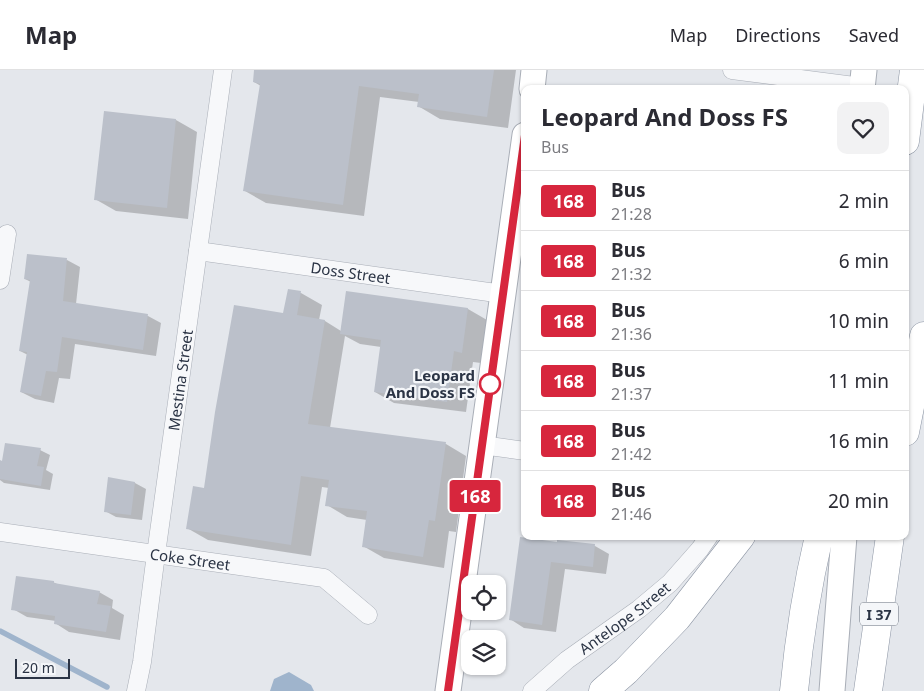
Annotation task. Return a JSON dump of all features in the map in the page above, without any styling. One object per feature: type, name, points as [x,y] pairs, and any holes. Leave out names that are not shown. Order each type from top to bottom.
[{"type":"highway","points":[[909,110],[914,70]]},
{"type":"highway","points":[[909,412],[924,336]]},
{"type":"highway","points":[[603,691],[626,671],[677,618],[738,540]]},
{"type":"highway","points":[[794,691],[810,574],[818,540]]},
{"type":"highway","name":"I 37","points":[[868,691],[889,540]]},
{"type":"main road","points":[[532,85],[534,70]]},
{"type":"main road","points":[[448,691],[503,294],[516,257],[521,189]]},
{"type":"main road","points":[[832,691],[844,540]]},
{"type":"street","name":"Mestina Street","points":[[136,691],[142,662],[223,70]]},
{"type":"street","points":[[732,70],[863,82]]},
{"type":"street","points":[[0,280],[8,234]]},
{"type":"street","name":"Doss Street","points":[[198,250],[503,294]]},
{"type":"street","points":[[482,445],[521,450]]},
{"type":"street","name":"Coke Street","points":[[0,532],[324,578],[368,615]]},
{"type":"street","name":"Antelope Street","points":[[532,691],[567,660],[639,609],[670,583],[706,540]]},
{"type":"water","points":[[289,672],[311,685],[314,691],[270,691],[274,679]]},
{"type":"building","points":[[254,70],[494,70],[487,117],[417,107],[419,94],[359,86],[343,205],[243,191],[260,84],[253,82]]},
{"type":"building","points":[[104,111],[176,119],[167,208],[94,200]]},
{"type":"building","points":[[27,254],[67,258],[63,301],[148,314],[143,350],[62,337],[57,372],[46,371],[41,396],[20,392],[27,352],[19,351],[30,280],[24,279]]},
{"type":"building","points":[[288,289],[301,291],[297,315],[325,320],[308,424],[446,442],[435,521],[429,520],[423,557],[362,547],[367,511],[325,506],[329,480],[301,476],[291,545],[186,529],[193,486],[204,488],[234,305],[283,313]]},
{"type":"building","points":[[346,291],[468,308],[462,353],[454,351],[447,402],[374,392],[381,340],[340,334]]},
{"type":"building","points":[[5,443],[41,448],[37,466],[44,467],[41,486],[0,479],[0,460],[2,461]]},
{"type":"building","points":[[108,477],[135,482],[131,515],[104,512]]},
{"type":"building","points":[[520,537],[521,540],[557,542],[557,540],[595,544],[593,567],[551,562],[542,625],[509,620]]},
{"type":"building","points":[[16,576],[54,581],[54,583],[100,591],[97,604],[111,606],[106,632],[54,624],[55,616],[11,610]]},
{"type":"waterway","points":[[0,631],[107,687]]},
{"type":"bus line","name":"168","points":[[448,691],[521,162]]},
{"type":"place","name":"Leopard And Doss FS","points":[[490,384]]}]
